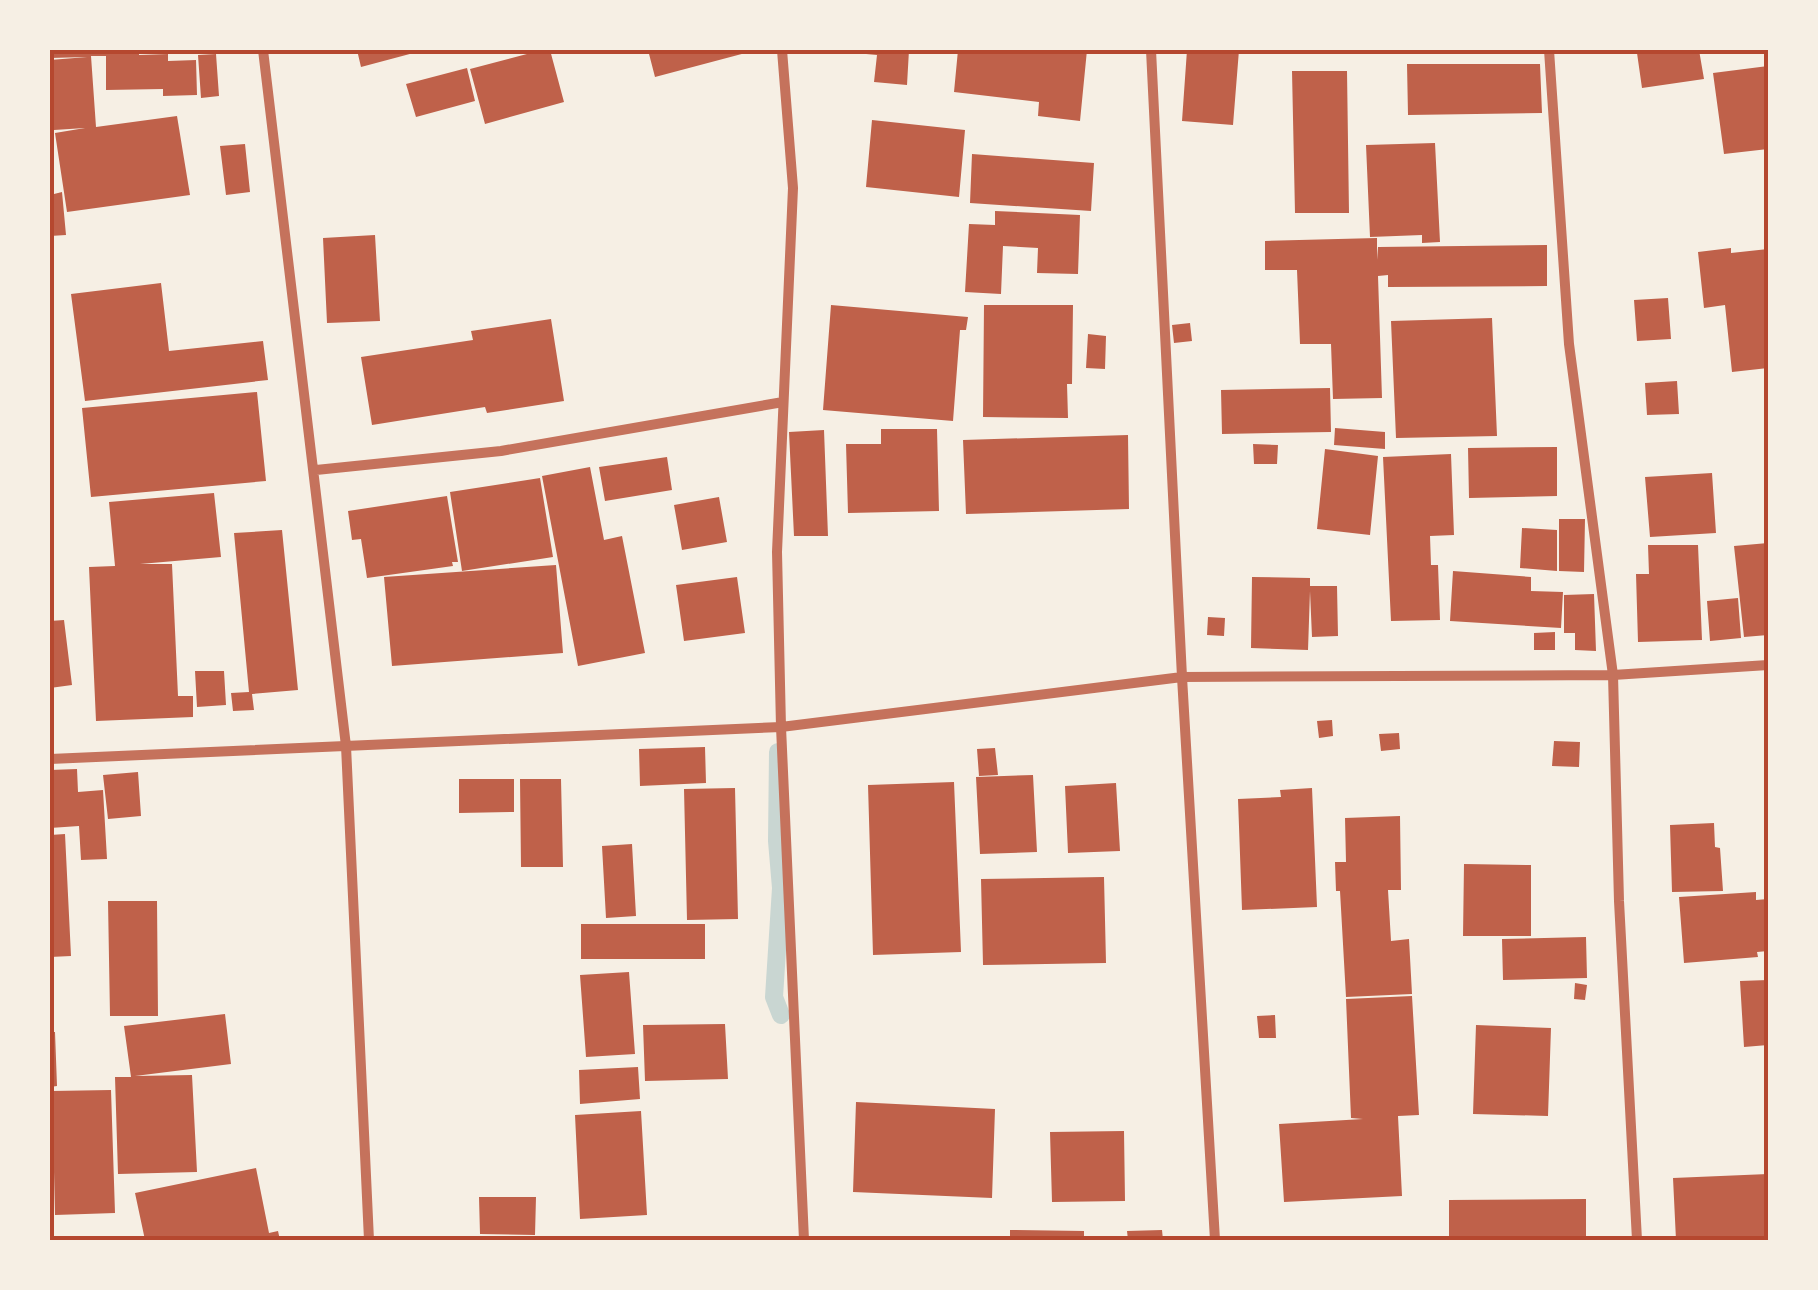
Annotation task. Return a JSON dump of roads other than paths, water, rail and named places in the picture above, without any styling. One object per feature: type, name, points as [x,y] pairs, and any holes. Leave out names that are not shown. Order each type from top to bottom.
[{"type":"street","points":[[263,50],[346,746],[369,1240]]},
{"type":"street","points":[[782,50],[794,188],[777,552],[804,1240]]},
{"type":"street","points":[[1151,50],[1215,1240]]},
{"type":"street","points":[[1549,50],[1569,344],[1613,674],[1619,901],[1637,1240]]},
{"type":"street","points":[[316,470],[502,450],[783,402]]},
{"type":"street","points":[[50,760],[781,727],[1182,677],[1613,674],[1768,665]]},
{"type":"waterway","points":[[778,752],[781,888],[774,997],[781,1015]]}]
